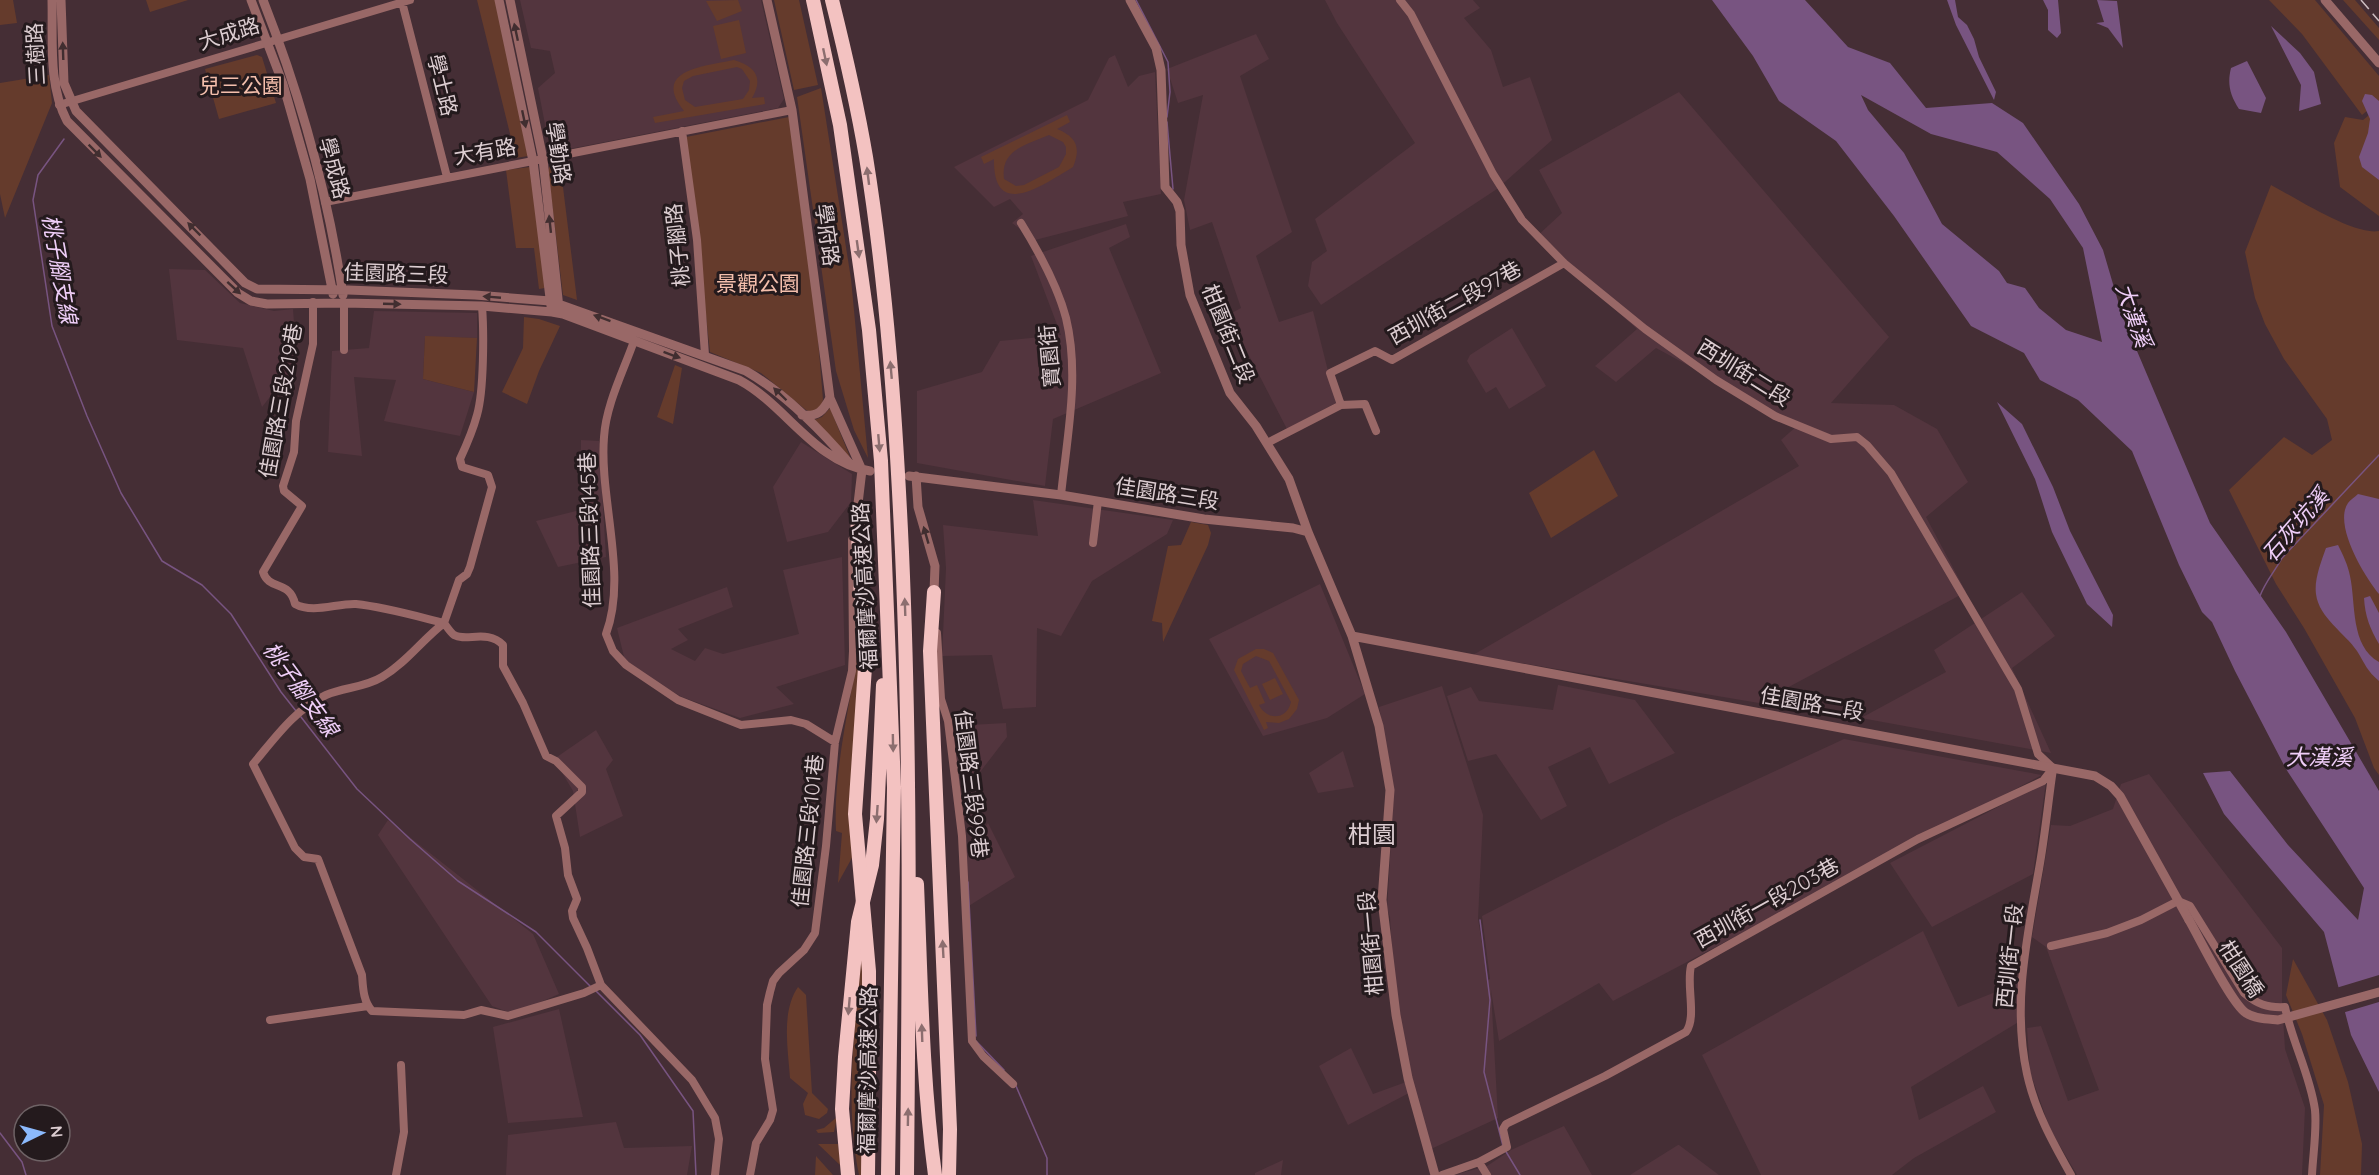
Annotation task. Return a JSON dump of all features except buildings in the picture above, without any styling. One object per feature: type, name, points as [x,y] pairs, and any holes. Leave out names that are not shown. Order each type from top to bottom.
[{"type":"highway","name":"福爾摩沙高速公路","points":[[813,0],[840,125],[869,330],[881,460],[894,787],[888,1175]]},
{"type":"highway","name":"福爾摩沙高速公路","points":[[832,0],[866,160],[887,330],[899,486],[906,646],[909,956],[907,1175]]},
{"type":"highway","points":[[857,512],[865,667],[855,814],[869,971],[868,1175]]},
{"type":"highway","points":[[848,1175],[842,1109],[845,1057],[858,922],[872,865],[877,819],[885,566]]},
{"type":"highway","points":[[934,592],[930,651],[950,1117],[949,1175]]},
{"type":"highway","points":[[906,646],[922,1033],[927,1114],[934,1175]]},
{"type":"street","name":"三樹路","points":[[52,0],[54,83],[59,105]]},
{"type":"street","name":"佳園路三段","points":[[61,0],[64,83],[76,111],[245,282],[258,289],[475,295],[555,307],[705,355],[746,371],[771,386],[851,465]]},
{"type":"street","name":"學成路","points":[[251,0],[283,84],[338,290],[344,303],[344,350]]},
{"type":"street","name":"學成路","points":[[262,0],[278,38],[294,88],[325,202],[338,290],[334,303]]},
{"type":"street","name":"學勤路","points":[[499,0],[538,160]]},
{"type":"street","name":"學勤路","points":[[510,0],[538,160],[555,307]]},
{"type":"street","name":"學府路","points":[[767,0],[792,110],[830,398],[866,471]]},
{"type":"street","name":"柑園街二段","points":[[1130,0],[1156,48],[1161,70],[1165,187],[1177,202],[1180,211],[1181,245],[1190,295],[1230,393],[1267,443],[1289,479],[1308,531]]},
{"type":"street","name":"西圳街二段","points":[[1400,0],[1412,14],[1493,174],[1522,220],[1564,263],[1645,329],[1716,380],[1785,420],[1831,440],[1857,437],[1867,445],[1904,492],[2018,690],[2038,754],[2053,768]]},
{"type":"street","points":[[2325,0],[2379,63]]},
{"type":"street","name":"大成路","points":[[59,105],[406,1]]},
{"type":"street","name":"學士路","points":[[406,1],[447,177]]},
{"type":"street","name":"佳園路三段","points":[[59,105],[67,121],[91,147],[238,293],[251,301],[555,307],[634,341],[739,380],[758,390],[827,455],[866,471]]},
{"type":"street","name":"大有路","points":[[325,202],[792,110]]},
{"type":"street","name":"桃子腳路","points":[[682,131],[697,240],[705,355]]},
{"type":"street","name":"寶園街","points":[[1021,223],[1052,278],[1066,317],[1072,358],[1072,387],[1061,495]]},
{"type":"street","name":"西圳街二段97巷","points":[[1341,405],[1330,373],[1375,351],[1392,360],[1564,263]]},
{"type":"street","name":"佳園路三段219巷","points":[[313,302],[313,344],[296,421],[294,452],[283,486],[284,491],[302,506],[263,572],[265,577],[267,581],[290,590],[295,604],[299,606],[319,608],[357,604],[444,623]]},
{"type":"street","points":[[482,306],[482,368],[478,412],[460,459],[462,467],[488,475],[492,488],[470,567],[467,574],[459,580],[444,623],[428,635],[405,661],[380,678],[363,687],[327,694],[297,712],[253,764],[295,848],[304,857],[318,859],[362,975],[363,991],[372,1011],[464,1015],[487,1010],[508,1016],[584,993],[601,985]]},
{"type":"street","name":"佳園路三段145巷","points":[[634,341],[609,411],[604,437],[615,591],[612,619],[606,634],[613,651],[626,665],[678,700],[741,725],[791,720],[806,724],[835,742]]},
{"type":"street","points":[[802,415],[817,415],[824,410],[830,398]]},
{"type":"street","points":[[1267,443],[1341,405],[1365,404],[1376,431]]},
{"type":"street","name":"佳園路三段101巷","points":[[750,1175],[756,1143],[770,1120],[773,1110],[765,1059],[767,1005],[770,992],[773,981],[779,973],[804,950],[815,933],[826,846],[835,742],[852,671],[852,536],[866,471]]},
{"type":"street","name":"佳園路三段","points":[[913,476],[1061,495],[1204,519],[1308,531]]},
{"type":"street","name":"佳園路三段99巷","points":[[913,476],[918,507],[935,567],[934,592],[941,699],[948,721],[962,836],[972,1041],[983,1056],[1013,1084]]},
{"type":"street","points":[[1093,543],[1098,501]]},
{"type":"street","points":[[1308,531],[1352,636]]},
{"type":"street","points":[[444,623],[454,635],[459,637],[477,635],[498,640],[503,645],[503,666],[523,702],[546,756],[556,761],[582,787],[582,792],[556,816],[565,848],[568,875],[577,899],[572,911],[573,918],[601,985],[692,1080],[715,1118],[719,1139],[715,1175]]},
{"type":"street","name":"佳園路二段","points":[[1352,636],[2095,776],[2120,796],[2190,920]]},
{"type":"street","name":"柑園街一段","points":[[1352,636],[1380,726],[1390,782],[1382,900],[1396,1015],[1408,1078],[1435,1175]]},
{"type":"street","name":"西圳街一段203巷","points":[[1442,1175],[1479,1162],[1507,1147],[1503,1129],[1506,1124],[1605,1076],[1686,1032],[1691,1018],[1688,987],[1692,966],[1918,839],[2043,781],[2053,768]]},
{"type":"street","name":"西圳街一段","points":[[2053,768],[2040,867],[2026,938],[2021,976],[2020,1016],[2027,1074],[2045,1129],[2071,1175]]},
{"type":"street","points":[[2051,946],[2104,934],[2141,920],[2178,901],[2190,906],[2244,993],[2254,1002],[2270,1008],[2285,1007],[2289,1029],[2308,1078],[2315,1111],[2312,1175]]},
{"type":"street","name":"柑園橋","points":[[2190,920],[2229,990],[2246,1012],[2264,1019],[2278,1020],[2379,992]]},
{"type":"street","points":[[270,1020],[368,1006]]},
{"type":"street","points":[[396,1175],[404,1132],[401,1065]]},
{"type":"street","points":[[1479,1162],[1487,1175]]},
{"type":"shaded area","points":[[520,0],[761,0],[784,99],[778,108],[559,151],[549,145],[538,88],[555,73],[550,51],[531,48]]},
{"type":"shaded area","points":[[1325,0],[1473,0],[1480,8],[1464,18],[1491,50],[1503,87],[1530,77],[1552,140],[1497,189],[1321,305],[1308,286],[1312,262],[1327,251],[1315,219],[1415,143],[1337,23]]},
{"type":"shaded area","points":[[1256,34],[1269,59],[1240,76],[1292,232],[1256,256],[1279,322],[1313,311],[1336,403],[1287,429],[1228,315],[1241,308],[1212,222],[1190,230],[1184,200],[1203,95],[1178,103],[1167,69]]},
{"type":"shaded area","points":[[1115,55],[1128,87],[1139,76],[1155,72],[1161,194],[1123,202],[1128,216],[1035,240],[1012,223],[1023,214],[1010,199],[994,207],[954,167],[1088,100],[1109,58]]},
{"type":"shaded area","points":[[1679,92],[1889,337],[1831,403],[1894,405],[1937,429],[1968,482],[1926,517],[1966,592],[1759,703],[1473,655],[1799,466],[1781,440],[1798,425],[1656,348],[1616,382],[1595,366],[1637,329],[1535,238],[1562,213],[1539,170]]},
{"type":"shaded area","points":[[1126,224],[1130,237],[1109,248],[1161,373],[1053,419],[1045,486],[917,463],[917,391],[982,372],[1000,341],[1061,335],[1031,256]]},
{"type":"shaded area","points":[[169,269],[205,270],[240,303],[274,311],[293,309],[297,363],[262,407],[243,348],[177,340]]},
{"type":"shaded area","points":[[374,311],[477,313],[477,338],[425,337],[423,379],[474,392],[460,436],[384,421],[396,380],[354,377],[362,456],[328,452],[332,351],[369,348]]},
{"type":"shaded area","points":[[1512,328],[1546,386],[1509,409],[1496,387],[1486,393],[1467,361],[1470,355]]},
{"type":"shaded area","points":[[581,440],[599,441],[606,557],[558,567],[536,521],[580,510]]},
{"type":"shaded area","points":[[801,442],[852,474],[851,502],[828,532],[787,542],[773,487]]},
{"type":"shaded area","points":[[1033,500],[1173,520],[1167,534],[1092,581],[1061,636],[1037,628],[1036,707],[1003,709],[992,655],[942,656],[946,568],[943,525],[1038,536]]},
{"type":"shaded area","points":[[842,557],[845,665],[776,687],[794,704],[740,718],[682,697],[626,665],[617,628],[727,587],[733,607],[678,629],[688,640],[671,649],[695,661],[705,648],[723,654],[799,634],[783,570]]},
{"type":"shaded area","points":[[1320,584],[1365,694],[1327,718],[1263,736],[1209,639]]},
{"type":"shaded area","points":[[2022,592],[2055,636],[2012,668],[2051,753],[1861,718],[1946,672],[1934,650]]},
{"type":"shaded area","points":[[1558,685],[1635,700],[1675,753],[1609,784],[1590,747],[1548,767],[1567,806],[1541,820],[1496,754],[1468,761],[1447,696],[1471,687],[1479,701],[1553,710]]},
{"type":"shaded area","points":[[1442,686],[1483,815],[1478,919],[1488,980],[1490,979],[1482,916],[1674,818],[1844,739],[2042,775],[1613,1001],[1599,983],[1499,1041],[1491,990],[1498,1118],[1431,1149],[1410,1073],[1393,976],[1390,917],[1387,909],[1394,789],[1379,707]]},
{"type":"shaded area","points":[[1006,723],[1007,737],[974,780],[967,824],[952,726]]},
{"type":"shaded area","points":[[596,730],[613,760],[606,769],[623,816],[580,837],[573,791],[554,759]]},
{"type":"shaded area","points":[[1343,751],[1354,787],[1318,793],[1309,773]]},
{"type":"shaded area","points":[[2149,774],[2282,948],[2285,1049],[2305,1108],[2302,1175],[2077,1175],[2050,1129],[2030,1072],[2027,1028],[2041,1026],[2068,1101],[2099,1090],[2046,947],[2032,937],[2051,825],[2070,826],[2113,809],[2121,784]]},
{"type":"shaded area","points":[[2046,782],[2033,874],[1932,927],[1890,863]]},
{"type":"shaded area","points":[[388,820],[533,934],[559,994],[513,1014],[492,1006],[378,835]]},
{"type":"shaded area","points":[[988,823],[1015,877],[967,907],[966,855]]},
{"type":"shaded area","points":[[1923,931],[1958,1007],[2018,983],[2017,1023],[1911,1087],[1919,1120],[1983,1086],[1996,1112],[1914,1158],[1892,1175],[1761,1175],[1702,1055]]},
{"type":"shaded area","points":[[559,1009],[583,1117],[508,1123],[493,1027]]},
{"type":"shaded area","points":[[1351,1048],[1373,1094],[1406,1082],[1409,1093],[1348,1125],[1319,1066]]},
{"type":"shaded area","points":[[616,1122],[624,1148],[692,1146],[687,1175],[506,1175],[508,1135]]},
{"type":"shaded area","points":[[1564,1126],[1592,1175],[1454,1175],[1487,1166],[1511,1150]]},
{"type":"shaded area","points":[[1678,1145],[1719,1175],[1630,1175]]},
{"type":"shaded area","points":[[1283,1160],[1281,1175],[1255,1175],[1255,1173]]},
{"type":"green space","points":[[0,0],[13,0],[17,23],[0,25]]},
{"type":"green space","points":[[146,0],[188,0],[150,12]]},
{"type":"green space","points":[[477,0],[495,0],[528,156],[516,158]]},
{"type":"green space","points":[[738,0],[742,11],[717,21],[706,1]]},
{"type":"green space","points":[[774,0],[799,0],[818,85],[794,90]]},
{"type":"green space","points":[[2269,0],[2315,0],[2379,76],[2379,101],[2362,115],[2302,34]]},
{"type":"green space","points":[[2343,0],[2355,0],[2379,28],[2379,40]]},
{"type":"green space","points":[[739,20],[746,53],[721,59],[713,26]]},
{"type":"green space","name":"兒三公園","points":[[257,55],[262,57],[276,103],[219,119],[205,69]]},
{"type":"green space","points":[[734,60],[752,69],[757,84],[752,98],[764,97],[765,104],[655,123],[653,117],[684,111],[675,97],[674,86],[678,78],[697,68]],"holes":[[[737,67],[742,69],[750,81],[749,90],[743,99],[695,107],[685,100],[682,88],[684,81],[693,76]]]},
{"type":"green space","points":[[49,75],[52,103],[5,218],[0,194],[0,83]]},
{"type":"green space","points":[[821,88],[851,279],[868,458],[854,430],[836,371],[797,97]]},
{"type":"green space","points":[[2379,107],[2379,216],[2340,187],[2334,143],[2345,117],[2363,120]]},
{"type":"green space","points":[[1067,115],[1070,122],[1057,129],[1073,140],[1077,149],[1073,167],[1035,189],[1011,194],[1002,189],[996,178],[994,159],[984,164],[981,157]],"holes":[[[1049,135],[1063,142],[1066,154],[1059,167],[1024,185],[1016,186],[1004,179],[1006,161],[1024,145]]]},
{"type":"green space","name":"景觀公園","points":[[789,117],[813,279],[823,400],[821,407],[811,412],[761,373],[710,352],[686,137]]},
{"type":"green space","points":[[560,163],[577,300],[563,295],[548,170],[550,165]]},
{"type":"green space","points":[[530,167],[545,288],[539,289],[534,248],[516,248],[506,170]]},
{"type":"green space","points":[[2271,185],[2340,222],[2368,231],[2379,231],[2379,775],[2374,768],[2355,718],[2276,584],[2229,490],[2284,437],[2312,455],[2332,440],[2327,419],[2284,359],[2265,324],[2255,298],[2245,252]]},
{"type":"green space","points":[[524,317],[560,326],[539,371],[527,404],[502,392],[523,348]]},
{"type":"green space","points":[[425,336],[477,338],[474,392],[423,379]]},
{"type":"green space","points":[[675,365],[682,368],[673,424],[657,417]]},
{"type":"green space","points":[[830,408],[850,457],[833,447],[814,420],[822,417]]},
{"type":"green space","points":[[1594,450],[1618,496],[1551,538],[1529,493]]},
{"type":"green space","points":[[1191,522],[1208,525],[1211,533],[1208,545],[1163,642],[1162,623],[1152,621],[1168,546],[1181,545]]},
{"type":"green space","points":[[859,641],[853,856],[838,883],[842,833],[836,831],[837,783]]},
{"type":"green space","points":[[1256,649],[1264,649],[1273,653],[1299,700],[1297,709],[1289,719],[1279,723],[1266,722],[1268,728],[1264,730],[1234,670],[1238,659]],"holes":[[[1256,656],[1269,661],[1291,702],[1285,712],[1276,716],[1267,714],[1259,705],[1265,703],[1257,685],[1250,688],[1241,671],[1243,664]]]},
{"type":"green space","points":[[1275,678],[1283,694],[1270,700],[1262,684]]},
{"type":"green space","points":[[862,950],[864,971],[863,1175],[859,1175],[852,1119],[852,1062]]},
{"type":"green space","points":[[2293,959],[2327,1020],[2348,1082],[2362,1144],[2361,1175],[2320,1175],[2324,1105],[2302,1034],[2286,995]]},
{"type":"green space","points":[[798,987],[806,995],[812,1093],[828,1109],[827,1113],[819,1119],[805,1115],[803,1104],[808,1093],[790,1078],[787,1019]]},
{"type":"green space","points":[[837,1117],[834,1132],[818,1133],[816,1130],[824,1128]]},
{"type":"green space","points":[[818,1144],[838,1144],[841,1166]]},
{"type":"green space","points":[[816,1156],[833,1175],[815,1175]]},
{"type":"water","name":"大漢溪","points":[[1712,0],[1805,0],[1848,47],[1890,63],[1926,108],[1992,103],[2023,123],[2079,204],[2103,250],[2123,318],[2210,523],[2286,632],[2379,791],[2379,1092],[2351,1035],[2324,932],[2224,814],[2203,773],[2230,771],[2288,845],[2358,920],[2364,888],[2286,769],[2212,622],[2202,612],[2179,565],[2132,451],[2078,400],[2040,380],[2024,353],[1971,326],[1894,216],[1836,141],[1779,101],[1753,56]],"holes":[[[1861,95],[1931,134],[1997,152],[2050,199],[2083,248],[2102,342],[2066,330],[2039,308],[2025,288],[2007,283],[1999,271],[1942,224],[1904,153],[1868,110]]]},
{"type":"water","points":[[1947,0],[1955,0],[1958,17],[1967,25],[1974,39],[1979,57],[1996,92],[1994,100],[1956,25]]},
{"type":"water","points":[[2043,0],[2058,0],[2061,33],[2057,38],[2048,30],[2048,10]]},
{"type":"water","points":[[2097,0],[2117,1],[2123,48],[2108,28],[2096,23],[2104,22]]},
{"type":"water","points":[[2271,26],[2300,53],[2314,72],[2321,104],[2299,111],[2301,85]]},
{"type":"water","points":[[2247,61],[2266,98],[2261,113],[2239,109],[2230,89],[2231,68]]},
{"type":"water","points":[[2365,94],[2372,95],[2379,101],[2379,180],[2362,167],[2359,157],[2368,133],[2370,119],[2362,101]]},
{"type":"water","points":[[1997,402],[2022,424],[2053,487],[2070,531],[2113,615],[2112,627],[2087,604],[2052,532],[2035,479]]},
{"type":"water","points":[[2358,494],[2379,499],[2379,594],[2359,564],[2345,524],[2344,513],[2348,503]]},
{"type":"water","points":[[2338,545],[2349,572],[2359,635],[2363,646],[2379,662],[2379,681],[2369,671],[2352,644],[2327,618],[2318,603],[2316,583],[2322,559],[2326,548]]},
{"type":"water","points":[[2370,596],[2379,613],[2379,644],[2366,611],[2364,598]]},
{"type":"pier","points":[[2379,975],[2379,1002],[2342,1013],[2336,988]]},
{"type":"waterway","points":[[1136,0],[1168,62],[1170,92],[1167,117]]},
{"type":"waterway","points":[[1167,122],[1173,189]]},
{"type":"waterway","name":"桃子腳支線","points":[[64,139],[38,175],[33,200],[52,326],[87,416],[121,493],[162,561],[202,585],[231,614],[281,692],[296,711]]},
{"type":"waterway","name":"石灰坑溪","points":[[2260,596],[2282,558],[2379,455]]},
{"type":"waterway","name":"桃子腳支線","points":[[301,717],[357,789],[410,839],[458,881],[536,932],[590,986]]},
{"type":"waterway","points":[[968,882],[976,1036]]},
{"type":"waterway","points":[[1480,920],[1490,1000],[1484,1072],[1503,1146]]},
{"type":"waterway","name":"桃子腳支線","points":[[596,991],[640,1035],[693,1111],[696,1175]]},
{"type":"waterway","points":[[976,1041],[1004,1070]]},
{"type":"waterway","points":[[1016,1086],[1047,1158],[1047,1175]]},
{"type":"waterway","points":[[0,1133],[22,1162],[26,1175]]},
{"type":"waterway","points":[[1505,1150],[1520,1175]]},
{"type":"railway","points":[[2361,0],[2379,21]]},
{"type":"district","name":"柑園","points":[[1372,835]]}]
